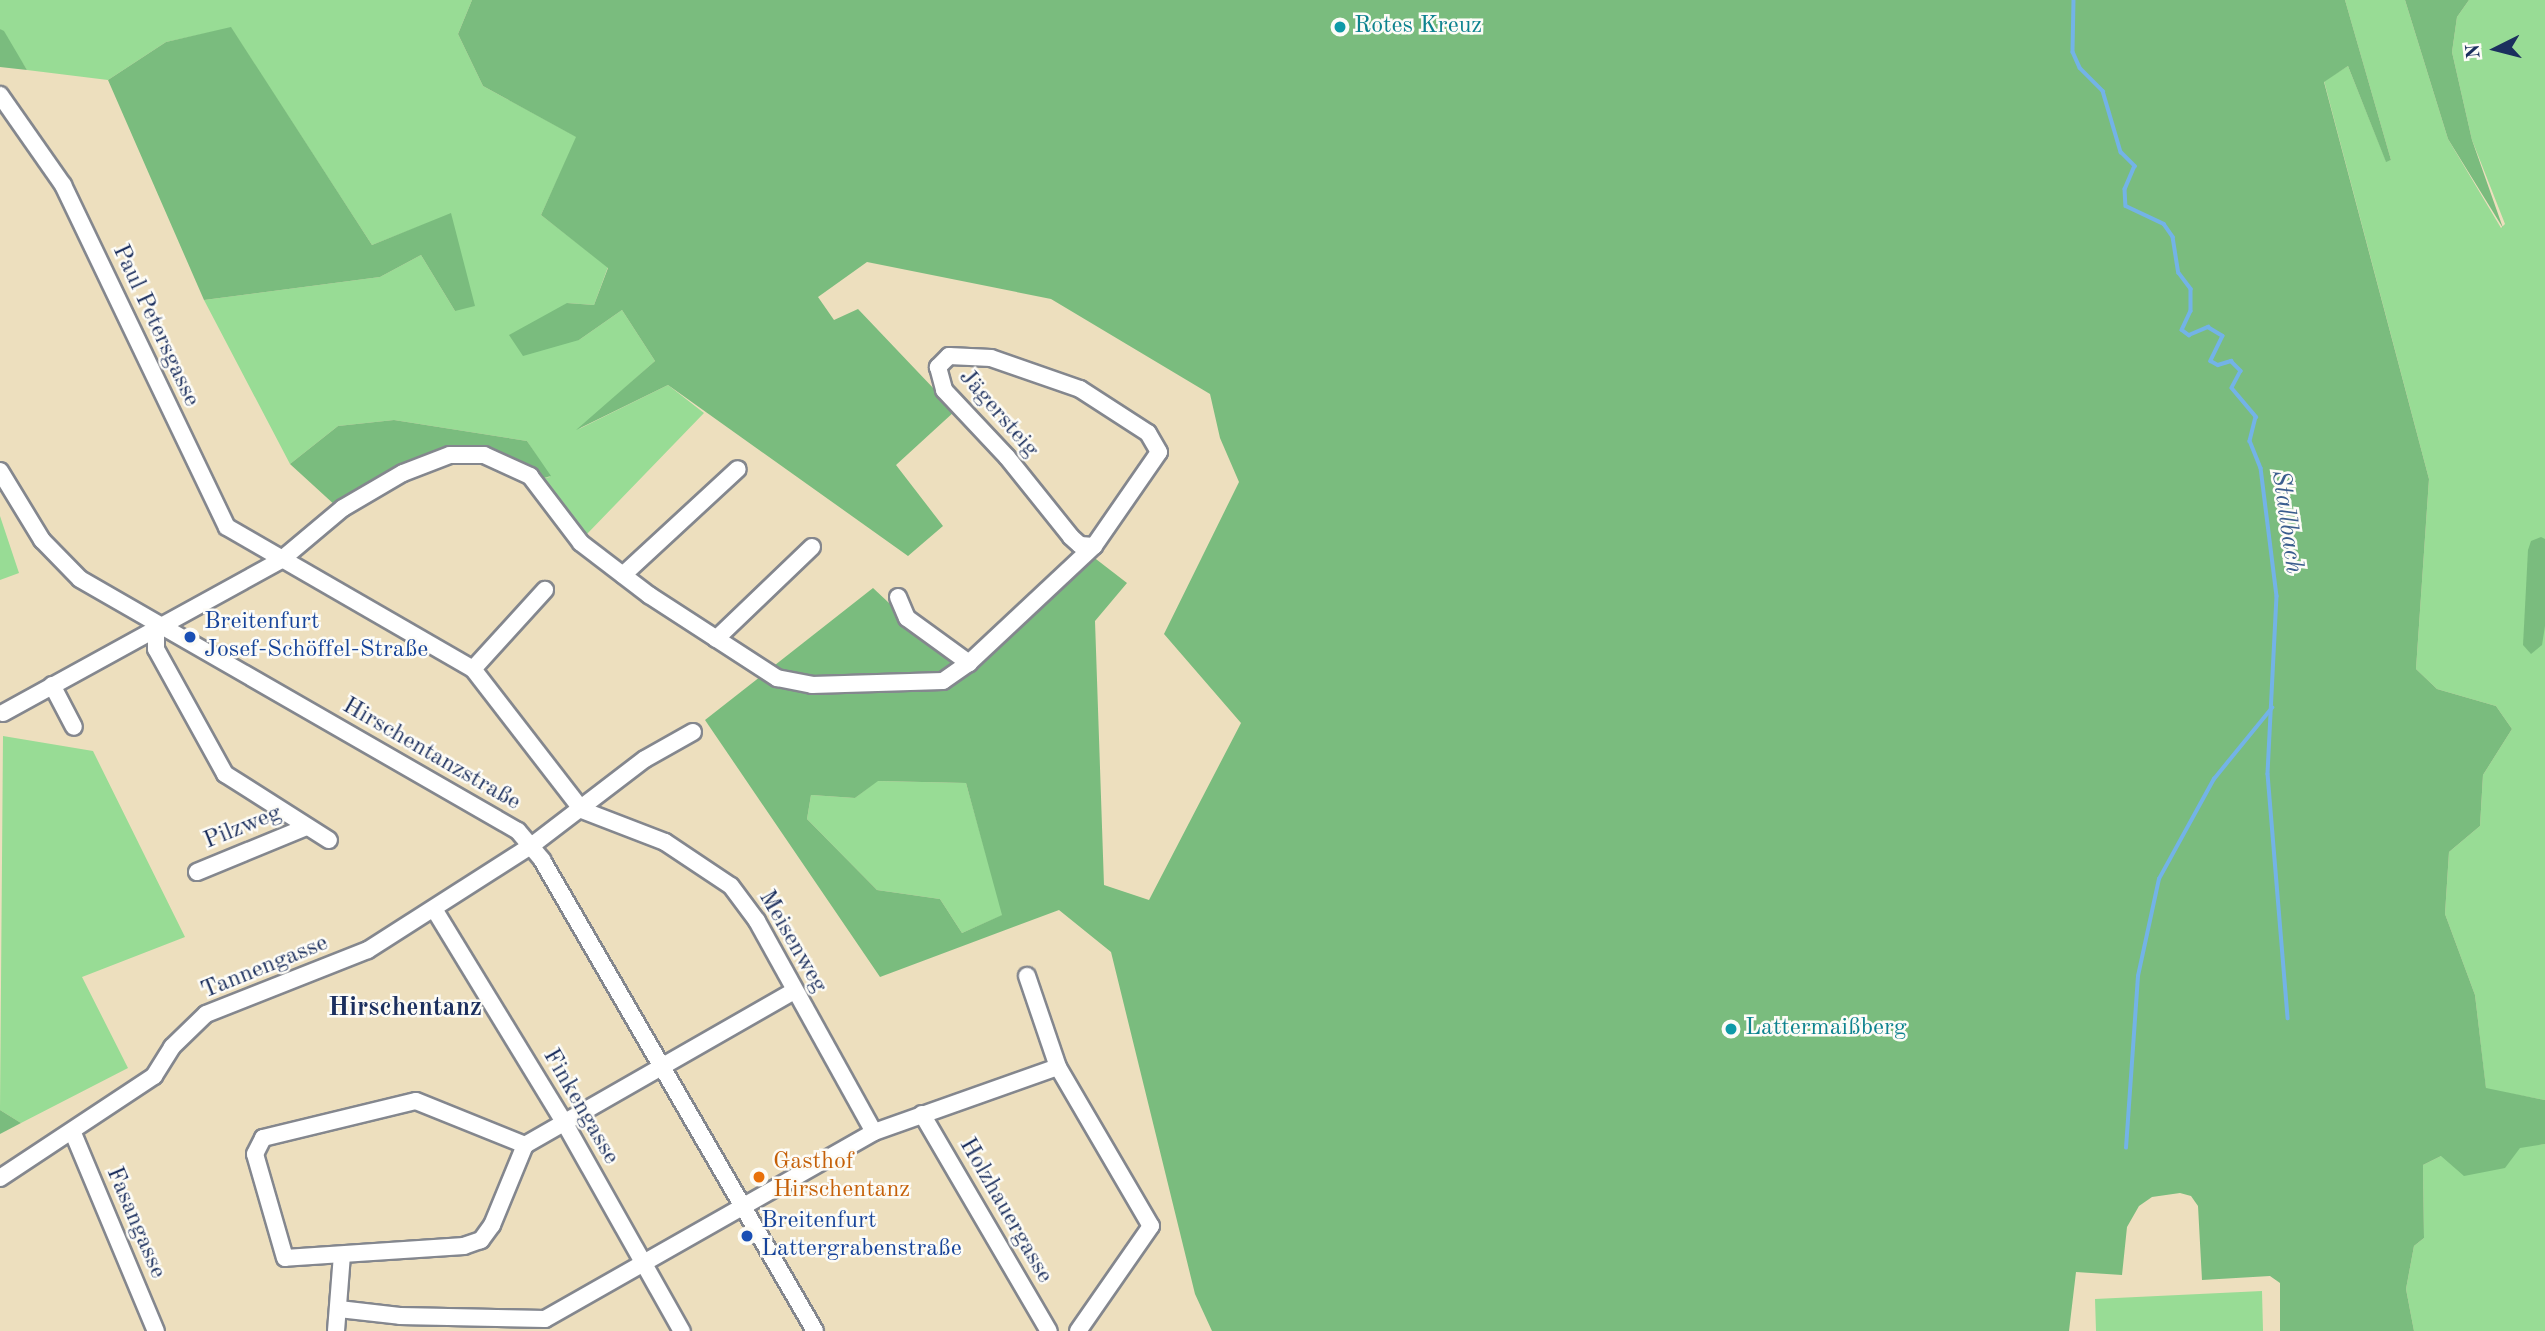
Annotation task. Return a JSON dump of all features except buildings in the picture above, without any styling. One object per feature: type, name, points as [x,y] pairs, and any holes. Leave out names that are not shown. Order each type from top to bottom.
[{"type":"street","name":"Paul Petersgasse","points":[[0,95],[75,207],[220,518],[233,532],[281,560]]},
{"type":"street","name":"Jägersteig","points":[[956,355],[984,357],[1080,389],[1148,433],[1159,452],[1094,546],[1080,545],[1071,537],[1007,457],[944,390],[937,373],[940,361],[956,355]]},
{"type":"street","points":[[3,713],[281,560],[343,508],[403,472],[450,455],[484,456],[530,476],[581,543],[623,575],[777,678],[812,685],[934,683],[969,663],[1094,546]]},
{"type":"street","points":[[623,575],[738,469]]},
{"type":"street","name":"Hirschentanzstraße","points":[[0,471],[57,559],[156,627],[518,831],[531,846],[662,1066],[815,1331]]},
{"type":"street","points":[[716,639],[812,547]]},
{"type":"street","points":[[281,560],[473,669],[582,810]]},
{"type":"street","points":[[473,669],[545,590]]},
{"type":"street","points":[[898,597],[907,618],[969,663]]},
{"type":"street","name":"Pilzweg","points":[[156,627],[156,649],[225,774],[329,840]]},
{"type":"street","points":[[52,685],[74,727]]},
{"type":"street","points":[[531,846],[582,810],[645,759],[693,732]]},
{"type":"street","name":"Meisenweg","points":[[582,810],[665,842],[722,877],[757,921],[874,1132]]},
{"type":"street","name":"Pilzweg","points":[[197,872],[306,827]]},
{"type":"street","name":"Tannengasse","points":[[0,1178],[73,1133],[155,1076],[172,1047],[206,1014],[368,950],[531,846]]},
{"type":"street","name":"Finkengasse","points":[[434,909],[564,1122],[682,1331]]},
{"type":"street","points":[[1027,976],[1058,1067],[1151,1226],[1078,1331]]},
{"type":"street","points":[[525,1145],[416,1101],[263,1138],[255,1154],[285,1258],[464,1246],[481,1240],[492,1225],[525,1145],[794,991]]},
{"type":"street","points":[[339,1308],[403,1323],[548,1325],[644,1265],[874,1132],[1058,1067]]},
{"type":"street","name":"Holzhauergasse","points":[[922,1114],[1049,1331]]},
{"type":"street","name":"Fasangasse","points":[[73,1133],[156,1331]]},
{"type":"street","points":[[336,1331],[342,1255]]},
{"type":"green space","points":[[0,0],[472,0],[458,34],[483,86],[577,137],[541,215],[608,267],[594,305],[567,303],[579,340],[622,310],[655,361],[579,429],[668,385],[704,413],[586,535],[544,478],[550,477],[527,441],[394,420],[338,426],[290,464],[204,300],[380,277],[421,255],[455,311],[451,214],[372,245],[231,28],[166,42],[108,80],[27,70],[0,29]]},
{"type":"green space","points":[[472,0],[2345,0],[2391,160],[2386,162],[2348,66],[2324,82],[2429,479],[2416,669],[2437,689],[2496,706],[2512,729],[2483,775],[2480,826],[2449,852],[2445,914],[2475,995],[2486,1088],[2545,1100],[2545,1144],[2520,1148],[2505,1168],[2464,1176],[2441,1156],[2423,1165],[2424,1238],[2414,1246],[2406,1289],[2414,1331],[2280,1331],[2280,1283],[2270,1276],[2202,1280],[2198,1206],[2191,1196],[2180,1193],[2152,1197],[2139,1206],[2127,1227],[2122,1275],[2076,1272],[2069,1331],[1212,1331],[1195,1294],[1111,952],[1059,910],[880,977],[705,720],[873,588],[966,675],[1092,556],[1127,583],[1095,621],[1104,885],[1149,900],[1241,723],[1164,634],[1239,482],[1220,438],[1210,394],[1051,299],[867,262],[818,297],[834,320],[858,309],[955,411],[896,465],[943,526],[908,556],[668,385],[576,430],[655,361],[622,310],[579,340],[523,356],[509,335],[567,303],[594,305],[608,268],[541,215],[576,137],[483,86],[458,34]],"holes":[[[878,781],[966,783],[1002,915],[962,933],[940,899],[877,890],[807,819],[811,795],[855,798]]]},
{"type":"green space","points":[[2345,0],[2405,0],[2448,139],[2501,228],[2505,224],[2472,140],[2452,52],[2457,17],[2469,0],[2545,0],[2545,1100],[2486,1089],[2475,995],[2445,914],[2449,852],[2480,826],[2483,775],[2512,729],[2496,706],[2437,689],[2416,669],[2429,479],[2324,81],[2348,66],[2386,161],[2391,160]]},
{"type":"green space","points":[[2405,0],[2469,0],[2457,17],[2452,52],[2472,140],[2503,228],[2448,139]]},
{"type":"green space","points":[[231,27],[372,245],[451,213],[475,306],[455,311],[421,255],[380,277],[204,300],[108,80],[166,42]]},
{"type":"green space","points":[[0,29],[4,31],[27,70],[0,67]]},
{"type":"green space","points":[[394,420],[527,441],[551,476],[544,478],[488,452],[455,450],[337,507],[290,464],[338,426]]},
{"type":"green space","points":[[0,516],[19,573],[0,580]]},
{"type":"green space","points":[[2541,537],[2545,539],[2545,626],[2542,645],[2531,654],[2523,645],[2528,550],[2531,541]]},
{"type":"green space","points":[[3,736],[93,751],[185,937],[82,977],[128,1068],[21,1123],[0,1110]]},
{"type":"green space","points":[[877,781],[966,783],[1003,915],[962,933],[940,899],[877,890],[807,819],[811,795],[855,798]]},
{"type":"green space","points":[[0,1110],[21,1123],[0,1134]]},
{"type":"green space","points":[[2545,1144],[2545,1331],[2414,1331],[2406,1289],[2414,1246],[2424,1238],[2423,1165],[2441,1156]]},
{"type":"green space","points":[[2262,1291],[2263,1331],[2096,1331],[2095,1299]]},
{"type":"waterway","name":"Stallbach","points":[[2074,0],[2073,52],[2080,68],[2103,91],[2121,152],[2135,166],[2125,189],[2126,206],[2164,224],[2173,237],[2179,273],[2191,289],[2191,311],[2182,330],[2189,335],[2208,327],[2223,336],[2211,361],[2218,365],[2231,361],[2241,371],[2232,388],[2256,417],[2250,441],[2261,468],[2277,596],[2268,774],[2288,1018]]},
{"type":"waterway","points":[[2126,1148],[2138,976],[2159,879],[2214,779],[2272,708]]},
{"type":"place","name":"Rotes Kreuz","points":[[1340,27]]},
{"type":"place","name":"Breitenfurt Josef-Schöffel-Straße","points":[[190,637]]},
{"type":"place","name":"Lattermaißberg","points":[[1731,1029]]},
{"type":"place","name":"Gasthof Hirschentanz","points":[[759,1177]]},
{"type":"place","name":"Breitenfurt Lattergrabenstraße","points":[[747,1236]]},
{"type":"district","name":"Hirschentanz","points":[[405,1009]]}]
